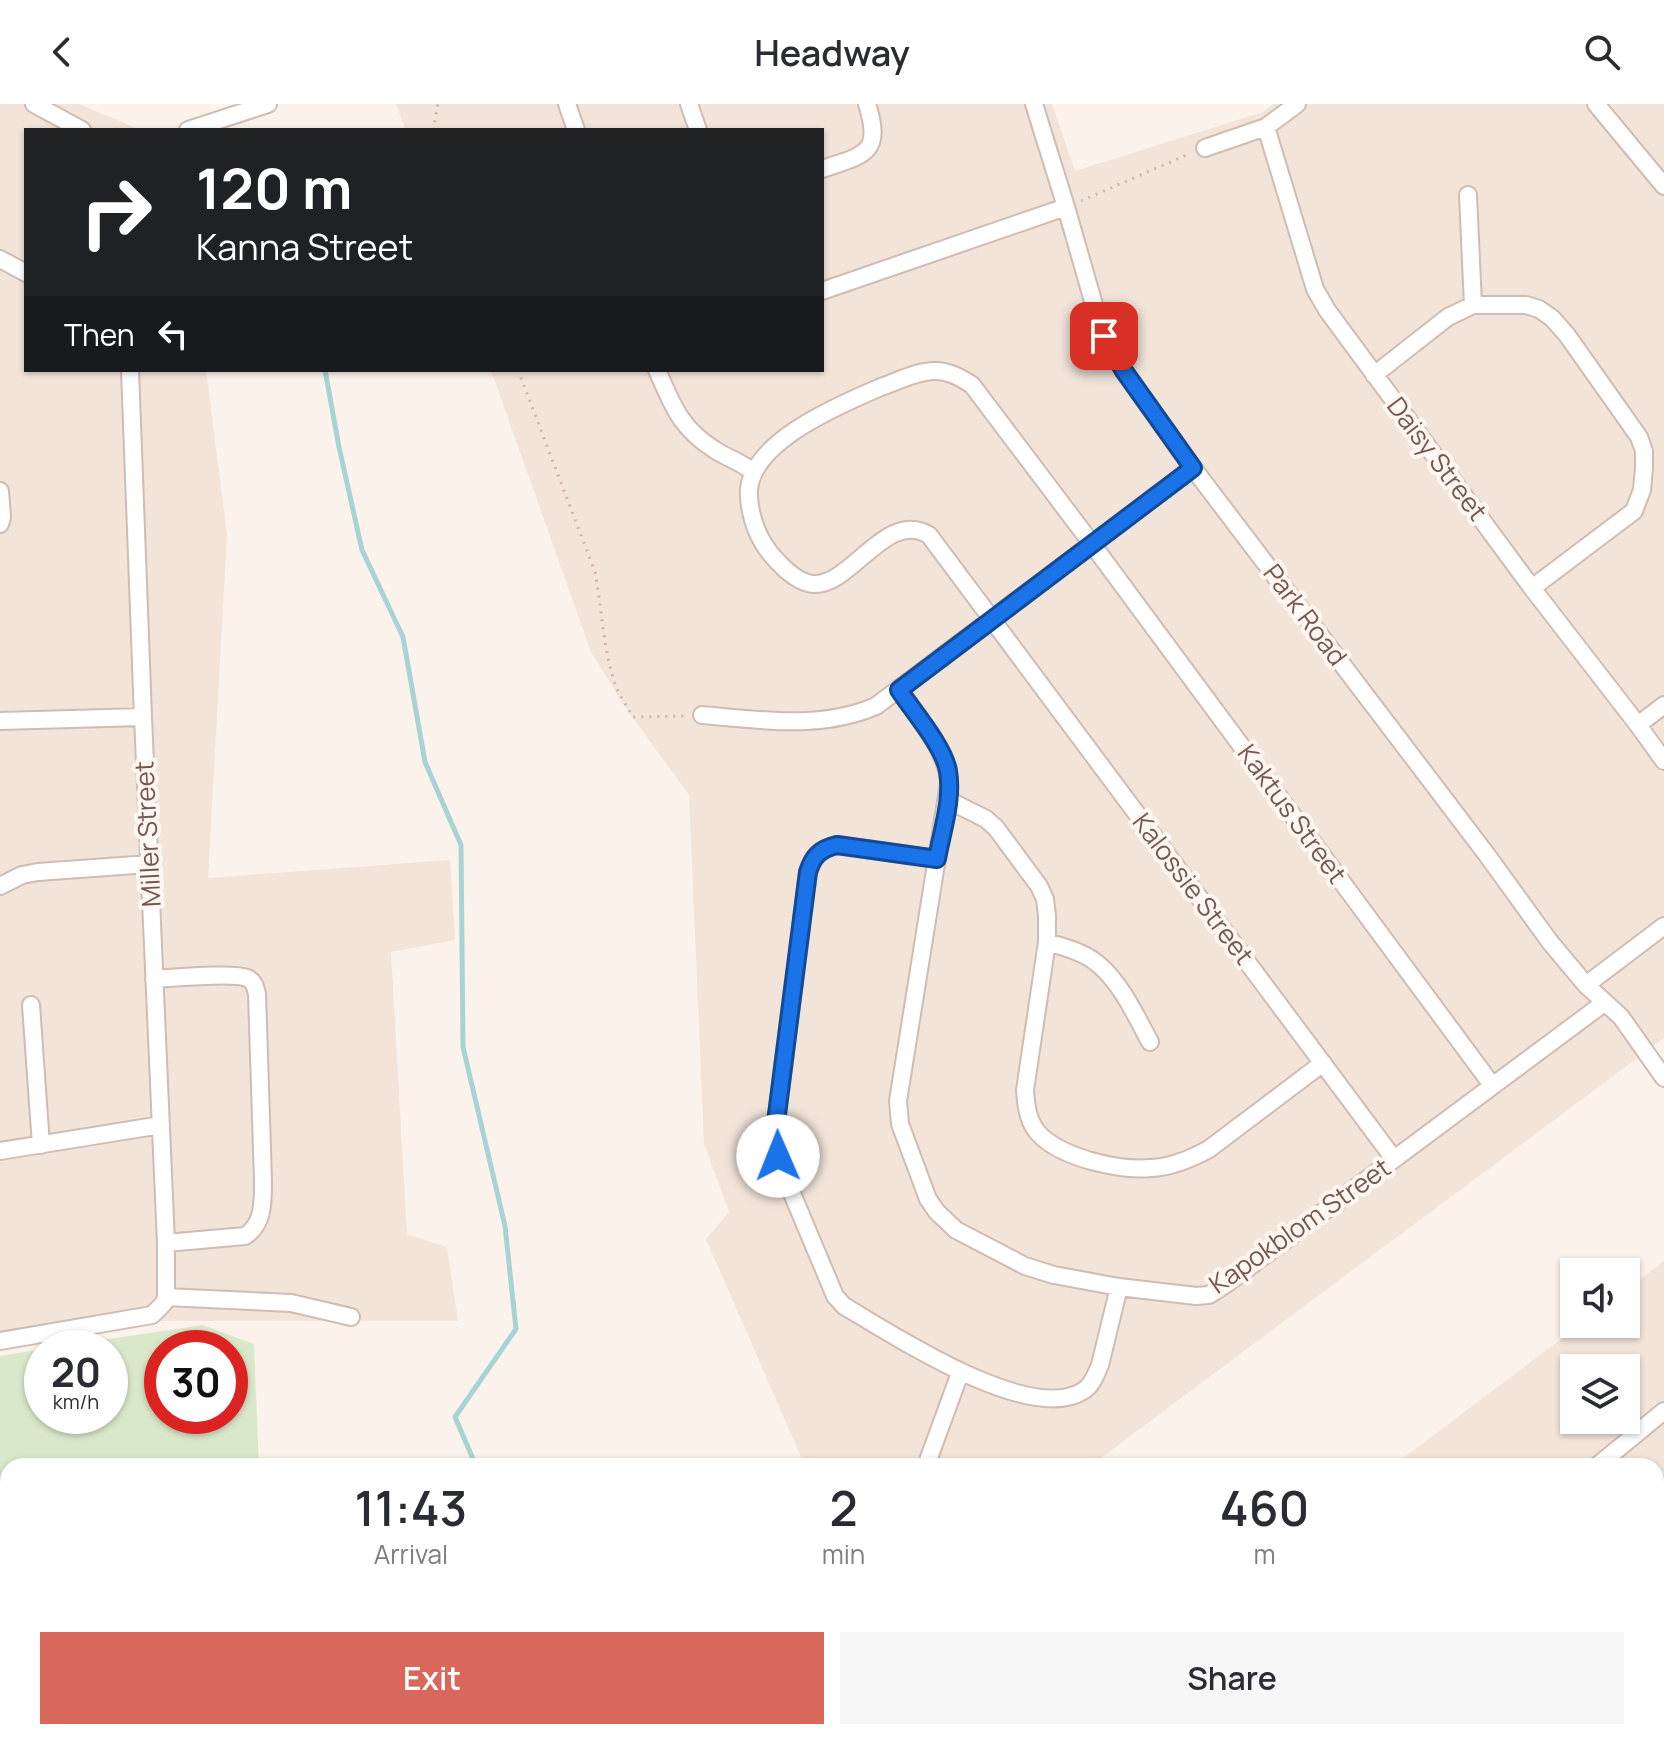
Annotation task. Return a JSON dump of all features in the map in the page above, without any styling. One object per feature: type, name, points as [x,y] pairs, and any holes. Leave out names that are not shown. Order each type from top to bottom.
[{"type":"street","points":[[34,104],[78,128]]},
{"type":"street","points":[[194,128],[268,104]]},
{"type":"street","points":[[567,104],[575,128]]},
{"type":"street","points":[[689,104],[697,128]]},
{"type":"street","points":[[824,168],[856,158],[866,151],[874,132],[867,104]]},
{"type":"street","name":"Park Road","points":[[1034,104],[1104,336],[1124,371],[1193,468],[1550,942],[1586,985],[1621,1017],[1664,1078]]},
{"type":"street","points":[[1205,148],[1266,127],[1297,104]]},
{"type":"street","points":[[1596,104],[1664,186]]},
{"type":"street","name":"Daisy Street","points":[[1266,127],[1315,289],[1327,310],[1664,761]]},
{"type":"street","points":[[1468,195],[1473,305]]},
{"type":"street","points":[[824,290],[1066,207]]},
{"type":"street","points":[[0,259],[24,272]]},
{"type":"street","points":[[1374,375],[1448,317],[1473,305],[1526,305],[1539,309],[1567,335],[1639,437],[1644,451],[1642,490],[1634,511],[1532,588]]},
{"type":"street","name":"Kaktus Street","points":[[753,472],[769,452],[798,429],[834,407],[912,375],[936,370],[972,385],[1492,1085]]},
{"type":"street","name":"Miller Street","points":[[130,372],[166,1297]]},
{"type":"street","points":[[658,372],[675,411],[693,433],[719,453],[753,472]]},
{"type":"street","points":[[702,715],[782,722],[839,718],[876,706],[1193,468]]},
{"type":"street","name":"Kalossie Street","points":[[753,472],[748,488],[754,528],[767,551],[786,571],[806,582],[826,582],[894,534],[909,529],[929,535],[1394,1159]]},
{"type":"street","points":[[0,491],[0,524]]},
{"type":"street","name":"Kapokblom Street","points":[[899,690],[941,752],[948,768],[948,800],[898,1101],[900,1124],[928,1199],[937,1212],[956,1230],[1025,1266],[1054,1275],[1119,1287],[1209,1295],[1604,1003]]},
{"type":"street","points":[[1638,725],[1664,705]]},
{"type":"street","points":[[0,721],[143,717]]},
{"type":"street","points":[[948,800],[986,819],[996,828],[1039,886],[1045,899],[1047,942],[1025,1090],[1026,1108],[1040,1135],[1068,1153],[1098,1162],[1149,1169],[1178,1163],[1209,1149],[1323,1063]]},
{"type":"street","points":[[937,859],[837,845],[817,853],[808,872],[774,1138],[783,1172],[835,1296],[844,1306],[960,1373],[1033,1397],[1063,1397],[1088,1387],[1100,1365],[1119,1287]]},
{"type":"street","points":[[0,886],[22,875],[38,872],[149,864]]},
{"type":"street","points":[[1586,985],[1664,926]]},
{"type":"street","points":[[1047,942],[1078,952],[1097,963],[1114,981],[1150,1042]]},
{"type":"street","points":[[154,979],[235,975],[251,980],[257,994],[263,1180],[260,1218],[254,1229],[245,1236],[166,1243]]},
{"type":"street","points":[[31,1005],[41,1145]]},
{"type":"street","points":[[0,1151],[161,1125]]},
{"type":"street","points":[[0,1341],[152,1315],[166,1297],[291,1303],[351,1317]]},
{"type":"street","points":[[929,1458],[960,1373]]},
{"type":"street","points":[[1607,1458],[1664,1411]]},
{"type":"path","points":[[433,128],[438,104]]},
{"type":"path","points":[[1066,207],[1205,148]]},
{"type":"path","points":[[519,372],[595,572],[606,651],[616,687],[633,717],[702,715]]},
{"type":"shaded area","points":[[0,104],[79,104],[136,128],[24,128],[24,372],[206,372],[227,535],[208,878],[450,860],[455,940],[391,952],[407,1234],[447,1247],[458,1321],[160,1321],[105,1330],[24,1330],[24,1343],[0,1347]]},
{"type":"shaded area","points":[[396,104],[1052,104],[1075,171],[1263,112],[1273,104],[1664,104],[1664,1038],[1101,1458],[802,1458],[706,1239],[729,1212],[704,1143],[689,795],[625,707],[591,652],[492,372],[824,372],[824,128],[405,128]]},
{"type":"shaded area","points":[[1664,1261],[1664,1458],[1404,1458],[1562,1338],[1640,1338],[1640,1279]]},
{"type":"green space","points":[[203,1325],[216,1330],[169,1330]]},
{"type":"green space","points":[[144,1334],[144,1434],[248,1434],[248,1342],[254,1344],[259,1458],[0,1458],[0,1356],[24,1352],[24,1434],[128,1434],[128,1336]]},
{"type":"waterway","points":[[325,372],[362,550],[403,637],[425,762],[461,845],[463,1047],[505,1226],[516,1329],[455,1417],[473,1458]]},
{"type":"route","points":[[778,1156],[774,1138],[812,860],[826,847],[837,845],[937,859],[948,800],[948,768],[941,752],[899,690],[1193,468],[1124,371],[1104,336]]}]
